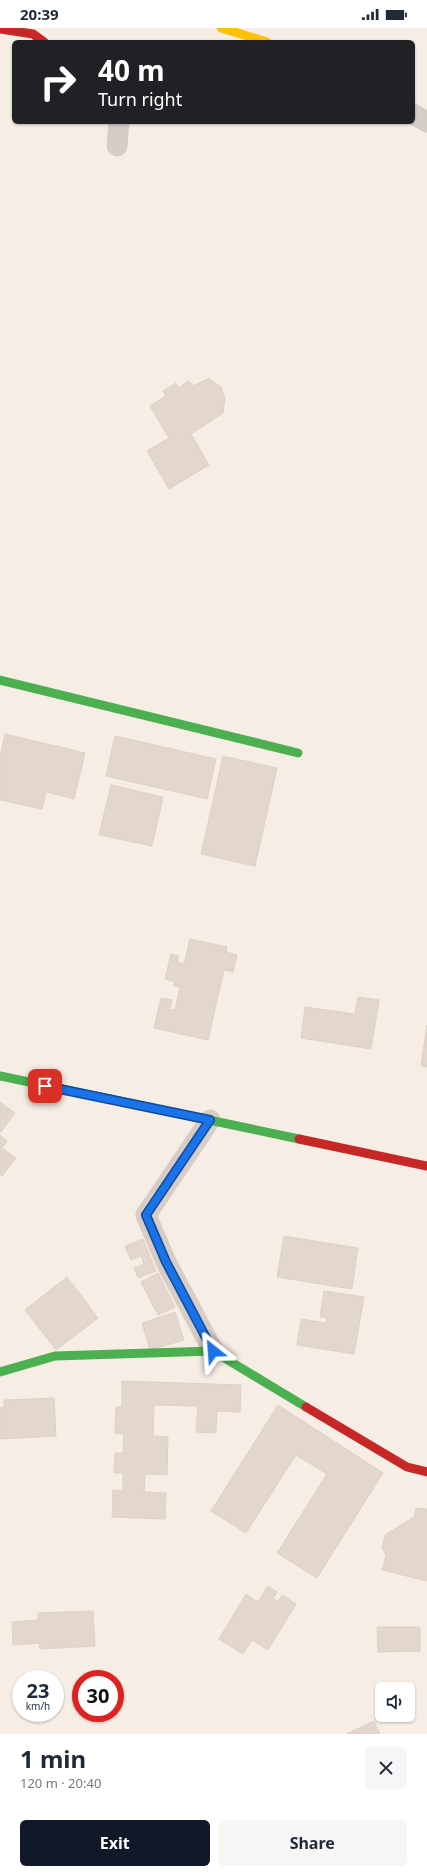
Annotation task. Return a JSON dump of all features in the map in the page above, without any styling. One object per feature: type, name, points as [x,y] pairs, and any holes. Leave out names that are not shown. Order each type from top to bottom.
[{"type":"street","points":[[221,28],[260,40]]},
{"type":"street","points":[[0,29],[33,34],[41,40]]},
{"type":"street","points":[[415,115],[427,122]]},
{"type":"street","points":[[117,146],[119,124]]},
{"type":"street","points":[[0,680],[298,753]]},
{"type":"street","points":[[0,1076],[427,1166]]},
{"type":"street","points":[[210,1120],[146,1215],[166,1262],[213,1351],[407,1467],[427,1472]]},
{"type":"street","points":[[0,1372],[55,1356],[213,1351]]},
{"type":"building","points":[[209,378],[221,387],[225,399],[223,413],[191,434],[209,465],[169,489],[147,451],[169,438],[150,406],[166,396],[163,391],[176,383],[178,388],[189,381],[193,386]]},
{"type":"building","points":[[5,734],[85,753],[74,799],[46,792],[42,809],[0,800],[0,756]]},
{"type":"building","points":[[115,736],[216,759],[207,799],[106,776]]},
{"type":"building","points":[[223,756],[277,768],[255,866],[201,854]]},
{"type":"building","points":[[111,785],[163,797],[152,846],[99,835]]},
{"type":"building","points":[[190,939],[227,947],[226,952],[237,955],[233,972],[224,970],[208,1040],[154,1028],[161,998],[172,1000],[170,1009],[175,1010],[180,987],[174,986],[175,982],[165,979],[171,954],[179,956],[177,962],[184,964]]},
{"type":"building","points":[[358,997],[379,1000],[371,1049],[301,1038],[305,1007],[355,1014]]},
{"type":"building","points":[[427,1025],[427,1067],[421,1066]]},
{"type":"building","points":[[0,1102],[15,1113],[0,1133]]},
{"type":"building","points":[[0,1135],[7,1141],[2,1148],[16,1158],[2,1176],[0,1174]]},
{"type":"building","points":[[284,1236],[358,1248],[352,1289],[277,1277]]},
{"type":"building","points":[[143,1239],[156,1271],[138,1278],[134,1268],[144,1264],[141,1256],[131,1260],[125,1246]]},
{"type":"building","points":[[158,1273],[175,1307],[158,1315],[141,1282]]},
{"type":"building","points":[[67,1277],[98,1318],[56,1350],[25,1310]]},
{"type":"building","points":[[324,1291],[364,1297],[354,1354],[297,1345],[301,1319],[326,1323],[327,1318],[320,1317]]},
{"type":"building","points":[[175,1312],[184,1340],[150,1350],[142,1323]]},
{"type":"building","points":[[122,1381],[241,1385],[240,1412],[217,1411],[216,1433],[196,1432],[198,1406],[154,1405],[153,1436],[168,1437],[167,1475],[145,1474],[144,1492],[166,1493],[165,1519],[112,1517],[113,1490],[123,1491],[123,1473],[114,1473],[115,1453],[123,1453],[124,1434],[115,1433],[116,1407],[122,1407]]},
{"type":"building","points":[[54,1398],[56,1436],[0,1439],[0,1408],[4,1407],[4,1400]]},
{"type":"building","points":[[278,1405],[383,1473],[317,1578],[277,1553],[327,1474],[296,1455],[246,1533],[211,1511]]},
{"type":"building","points":[[416,1508],[427,1509],[427,1581],[382,1570],[386,1555],[382,1548],[385,1535],[414,1517]]},
{"type":"building","points":[[268,1586],[277,1592],[273,1598],[278,1602],[282,1595],[296,1604],[268,1650],[252,1640],[243,1654],[219,1639],[246,1594],[258,1602]]},
{"type":"building","points":[[93,1611],[95,1646],[40,1649],[39,1643],[13,1645],[12,1622],[38,1620],[38,1613]]},
{"type":"building","points":[[377,1627],[420,1627],[420,1651],[378,1652]]},
{"type":"building","points":[[374,1721],[380,1734],[346,1734]]},
{"type":"traffic: fast","points":[[0,680],[298,753]]},
{"type":"traffic: fast","points":[[0,1076],[299,1139]]},
{"type":"traffic: fast","points":[[0,1372],[55,1356],[213,1351],[306,1407]]},
{"type":"traffic: slow","points":[[221,28],[260,40]]},
{"type":"traffic: jam","points":[[0,29],[33,34],[41,40]]},
{"type":"traffic: jam","points":[[299,1139],[427,1166]]},
{"type":"traffic: jam","points":[[306,1407],[407,1467],[427,1472]]},
{"type":"route","points":[[45,1086],[210,1120],[146,1215],[166,1262],[213,1351]]}]
